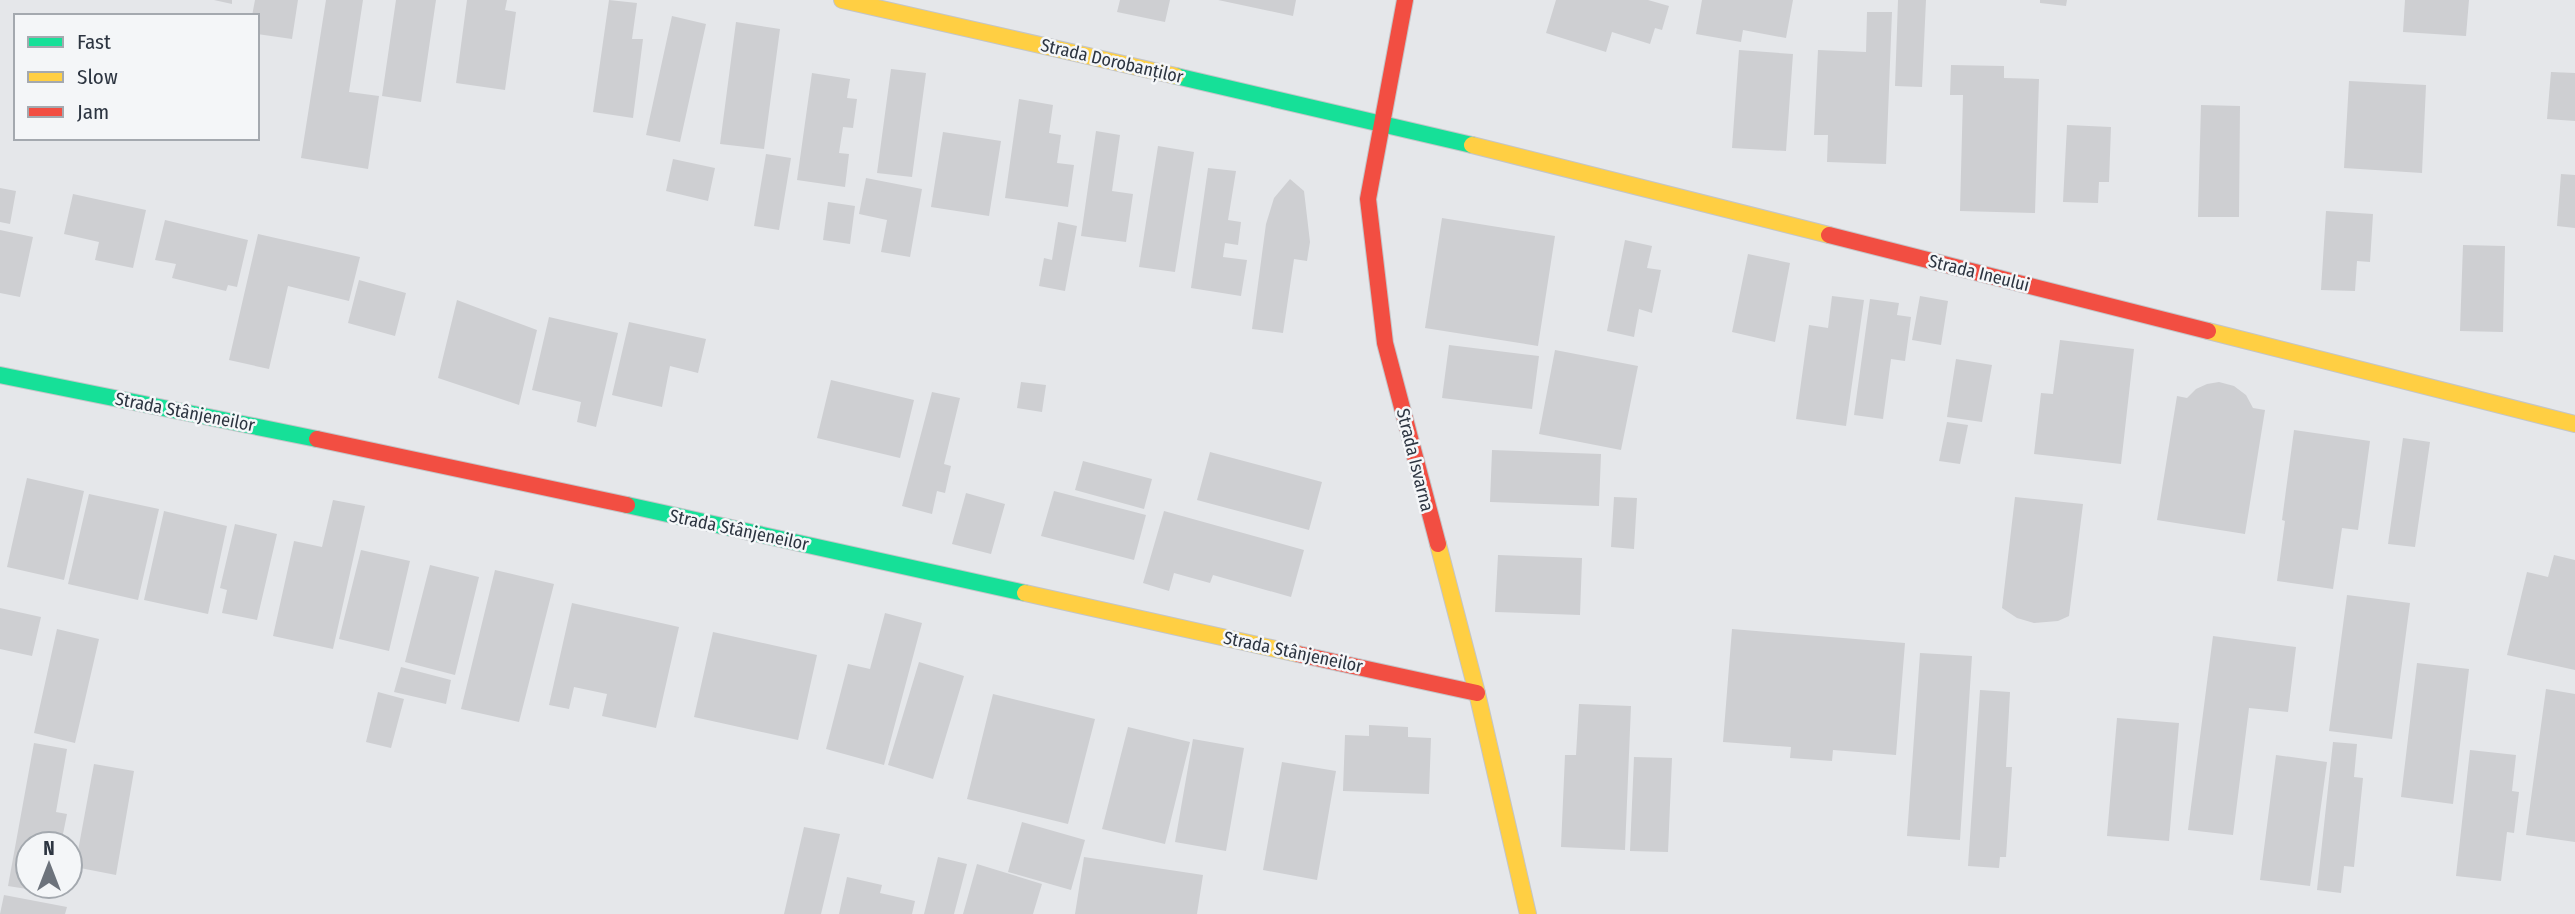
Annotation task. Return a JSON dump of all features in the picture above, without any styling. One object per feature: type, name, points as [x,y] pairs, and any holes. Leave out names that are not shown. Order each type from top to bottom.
[{"type":"street","name":"Strada Dorobanților","points":[[842,0],[1382,122]]},
{"type":"street","name":"Strada Isvarna","points":[[1405,0],[1368,199],[1385,343],[1477,693],[1528,914]]},
{"type":"street","name":"Strada Ineului","points":[[1382,122],[2575,424]]},
{"type":"street","name":"Strada Stânjeneilor","points":[[0,375],[403,456],[1477,693]]},
{"type":"building","points":[[214,0],[232,0],[232,4]]},
{"type":"building","points":[[255,0],[298,0],[292,39],[259,34],[259,14],[252,14]]},
{"type":"building","points":[[326,0],[363,0],[349,92],[379,96],[368,169],[301,158]]},
{"type":"building","points":[[396,0],[436,0],[421,102],[382,96]]},
{"type":"building","points":[[467,0],[507,0],[505,10],[516,12],[505,90],[456,83]]},
{"type":"building","points":[[609,0],[637,3],[632,39],[643,39],[633,118],[593,112]]},
{"type":"building","points":[[1120,0],[1170,0],[1165,22],[1117,12]]},
{"type":"building","points":[[1218,0],[1296,0],[1293,16]]},
{"type":"building","points":[[1556,0],[1648,0],[1669,6],[1662,30],[1655,28],[1650,44],[1612,32],[1606,52],[1546,33]]},
{"type":"building","points":[[1702,0],[1793,0],[1786,38],[1743,30],[1741,42],[1696,34]]},
{"type":"building","points":[[1898,0],[1926,0],[1922,87],[1895,86]]},
{"type":"building","points":[[2040,0],[2067,0],[2066,6],[2040,3]]},
{"type":"building","points":[[2405,0],[2469,0],[2466,36],[2403,32]]},
{"type":"building","points":[[1867,12],[1892,12],[1886,164],[1827,162],[1828,135],[1814,135],[1818,50],[1866,52]]},
{"type":"building","points":[[672,16],[706,24],[680,142],[646,135]]},
{"type":"building","points":[[736,22],[780,29],[764,149],[720,144]]},
{"type":"building","points":[[1739,50],[1793,54],[1786,151],[1732,148]]},
{"type":"building","points":[[1951,65],[2004,66],[2004,78],[2039,79],[2035,213],[1960,211],[1963,95],[1950,95]]},
{"type":"building","points":[[891,69],[926,73],[912,177],[877,173]]},
{"type":"building","points":[[2551,72],[2575,73],[2575,121],[2547,119]]},
{"type":"building","points":[[812,73],[850,79],[847,98],[857,99],[853,128],[843,127],[839,153],[849,154],[845,187],[797,180]]},
{"type":"building","points":[[2349,81],[2426,85],[2422,173],[2344,168]]},
{"type":"building","points":[[1019,99],[1053,105],[1049,133],[1061,135],[1057,163],[1074,165],[1068,207],[1005,198]]},
{"type":"building","points":[[2201,105],[2240,106],[2239,217],[2198,217]]},
{"type":"building","points":[[2067,125],[2111,127],[2109,182],[2099,182],[2098,203],[2063,202]]},
{"type":"building","points":[[1096,131],[1120,135],[1112,191],[1133,194],[1126,242],[1081,236]]},
{"type":"building","points":[[943,132],[1001,141],[989,216],[931,207]]},
{"type":"building","points":[[1158,146],[1194,152],[1175,272],[1139,267]]},
{"type":"building","points":[[766,154],[791,158],[779,230],[754,226]]},
{"type":"building","points":[[673,159],[715,168],[708,201],[666,191]]},
{"type":"building","points":[[1208,168],[1236,171],[1228,220],[1241,222],[1238,245],[1225,243],[1223,257],[1247,260],[1241,296],[1191,288]]},
{"type":"building","points":[[2561,174],[2575,175],[2575,228],[2557,226]]},
{"type":"building","points":[[866,178],[922,189],[910,257],[881,252],[887,220],[859,214]]},
{"type":"building","points":[[1290,179],[1304,191],[1310,242],[1307,261],[1294,259],[1283,333],[1252,329],[1266,224],[1274,198]]},
{"type":"building","points":[[0,188],[16,191],[10,224],[0,222]]},
{"type":"building","points":[[73,194],[146,210],[133,268],[95,260],[99,242],[64,234]]},
{"type":"building","points":[[828,202],[855,206],[850,244],[823,240]]},
{"type":"building","points":[[2326,211],[2373,214],[2370,262],[2357,261],[2355,291],[2321,290]]},
{"type":"building","points":[[1442,218],[1555,236],[1538,346],[1425,328]]},
{"type":"building","points":[[165,220],[248,240],[237,287],[228,285],[226,291],[172,278],[176,264],[155,260]]},
{"type":"building","points":[[1058,222],[1077,226],[1065,291],[1039,286],[1044,258],[1052,260]]},
{"type":"building","points":[[0,230],[33,237],[20,297],[0,293]]},
{"type":"building","points":[[258,234],[360,257],[349,301],[288,286],[269,369],[229,360]]},
{"type":"building","points":[[1625,240],[1652,246],[1647,268],[1661,270],[1652,313],[1639,309],[1634,337],[1607,331]]},
{"type":"building","points":[[2463,245],[2505,246],[2503,332],[2460,331]]},
{"type":"building","points":[[1748,254],[1790,263],[1775,342],[1732,332]]},
{"type":"building","points":[[359,280],[406,293],[395,336],[348,323]]},
{"type":"building","points":[[1832,296],[1864,300],[1846,426],[1796,419],[1809,325],[1828,328]]},
{"type":"building","points":[[1920,296],[1948,301],[1941,345],[1912,340]]},
{"type":"building","points":[[1870,299],[1899,303],[1897,315],[1911,317],[1905,361],[1891,359],[1883,419],[1854,415]]},
{"type":"building","points":[[457,300],[537,330],[519,405],[438,378]]},
{"type":"building","points":[[549,317],[618,333],[596,427],[577,422],[581,402],[532,390]]},
{"type":"building","points":[[629,322],[706,339],[698,373],[670,366],[662,407],[612,395]]},
{"type":"building","points":[[2060,340],[2134,349],[2121,464],[2034,454],[2041,393],[2053,394]]},
{"type":"building","points":[[1449,345],[1539,356],[1532,409],[1442,398]]},
{"type":"building","points":[[1555,350],[1638,366],[1621,450],[1539,434]]},
{"type":"building","points":[[1956,359],[1992,365],[1982,422],[1947,417]]},
{"type":"building","points":[[831,380],[914,400],[900,458],[817,438]]},
{"type":"building","points":[[1021,382],[1046,385],[1042,412],[1017,408]]},
{"type":"building","points":[[2219,382],[2234,386],[2246,395],[2253,408],[2265,410],[2245,534],[2157,520],[2177,396],[2187,398],[2196,389]]},
{"type":"building","points":[[932,392],[960,398],[944,464],[951,466],[945,493],[937,491],[932,514],[902,506]]},
{"type":"building","points":[[1947,422],[1968,425],[1960,464],[1939,461]]},
{"type":"building","points":[[2294,430],[2370,441],[2358,530],[2342,528],[2333,589],[2277,581]]},
{"type":"building","points":[[2403,438],[2430,442],[2415,547],[2388,544]]},
{"type":"building","points":[[1492,450],[1601,454],[1599,506],[1490,502]]},
{"type":"building","points":[[1210,452],[1322,482],[1309,530],[1197,500]]},
{"type":"building","points":[[1083,461],[1152,479],[1144,509],[1075,490]]},
{"type":"building","points":[[27,478],[84,491],[64,580],[7,567]]},
{"type":"building","points":[[1054,491],[1146,515],[1134,560],[1041,536]]},
{"type":"building","points":[[966,493],[1005,504],[991,554],[952,544]]},
{"type":"building","points":[[89,494],[159,509],[138,600],[68,584]]},
{"type":"building","points":[[1614,497],[1637,498],[1634,549],[1611,547]]},
{"type":"building","points":[[2015,497],[2083,504],[2069,616],[2058,621],[2034,623],[2017,618],[2002,608]]},
{"type":"building","points":[[333,500],[365,506],[333,649],[273,636],[294,541],[322,547]]},
{"type":"building","points":[[164,511],[227,526],[208,614],[144,600]]},
{"type":"building","points":[[1164,511],[1304,550],[1291,597],[1213,575],[1210,583],[1174,573],[1169,591],[1143,583]]},
{"type":"building","points":[[235,524],[277,534],[257,620],[222,613],[227,590],[220,588]]},
{"type":"building","points":[[361,550],[410,561],[389,651],[339,639]]},
{"type":"building","points":[[1498,555],[1582,558],[1580,615],[1495,612]]},
{"type":"building","points":[[2554,555],[2575,560],[2575,670],[2507,655],[2527,572],[2548,577]]},
{"type":"building","points":[[430,565],[479,577],[455,675],[405,662]]},
{"type":"building","points":[[495,570],[554,584],[519,722],[461,709]]},
{"type":"building","points":[[2347,595],[2410,603],[2392,739],[2329,731]]},
{"type":"building","points":[[572,603],[679,627],[656,728],[602,716],[607,694],[574,687],[569,709],[549,705]]},
{"type":"building","points":[[0,608],[41,617],[32,656],[0,649]]},
{"type":"building","points":[[885,613],[922,623],[884,765],[826,749],[848,664],[870,669]]},
{"type":"building","points":[[57,629],[99,639],[75,743],[34,733]]},
{"type":"building","points":[[1732,629],[1905,643],[1896,755],[1833,750],[1832,761],[1790,758],[1791,747],[1723,742]]},
{"type":"building","points":[[713,632],[817,655],[798,740],[694,717]]},
{"type":"building","points":[[2213,636],[2296,647],[2288,712],[2249,708],[2233,835],[2188,830]]},
{"type":"building","points":[[1920,653],[1972,656],[1960,840],[1907,836]]},
{"type":"building","points":[[919,662],[964,676],[933,779],[888,765]]},
{"type":"building","points":[[2417,663],[2469,669],[2453,804],[2401,797]]},
{"type":"building","points":[[401,667],[451,680],[446,704],[394,692]]},
{"type":"building","points":[[2546,689],[2575,694],[2575,842],[2526,835]]},
{"type":"building","points":[[1980,690],[2010,692],[2006,767],[2012,767],[2006,857],[2000,857],[1999,868],[1968,866]]},
{"type":"building","points":[[378,692],[404,699],[391,748],[366,742]]},
{"type":"building","points":[[993,694],[1095,719],[1068,824],[967,799]]},
{"type":"building","points":[[1579,704],[1631,706],[1625,850],[1561,847],[1565,755],[1576,755]]},
{"type":"building","points":[[2117,718],[2179,723],[2169,841],[2107,836]]},
{"type":"building","points":[[1369,725],[1408,727],[1408,737],[1431,738],[1429,794],[1343,791],[1345,735],[1369,736]]},
{"type":"building","points":[[1128,727],[1190,742],[1165,844],[1102,829]]},
{"type":"building","points":[[1193,739],[1244,748],[1226,851],[1175,842]]},
{"type":"building","points":[[2333,742],[2357,744],[2354,777],[2363,778],[2354,867],[2344,866],[2341,893],[2317,890]]},
{"type":"building","points":[[34,743],[67,749],[56,812],[67,814],[64,830],[18,830]]},
{"type":"building","points":[[2470,750],[2516,755],[2512,791],[2519,792],[2514,833],[2507,832],[2501,881],[2456,876]]},
{"type":"building","points":[[2276,755],[2327,762],[2310,886],[2260,880]]},
{"type":"building","points":[[1634,757],[1672,758],[1668,852],[1630,851]]},
{"type":"building","points":[[1282,762],[1336,771],[1317,880],[1263,870]]},
{"type":"building","points":[[94,764],[134,771],[116,875],[84,869],[84,830],[82,830]]},
{"type":"building","points":[[1022,822],[1085,840],[1071,890],[1008,872]]},
{"type":"building","points":[[804,827],[840,834],[821,914],[784,914]]},
{"type":"building","points":[[14,853],[14,887],[8,886]]},
{"type":"building","points":[[938,857],[967,864],[954,914],[924,914]]},
{"type":"building","points":[[1084,857],[1203,875],[1197,914],[1075,914]]},
{"type":"building","points":[[977,864],[1042,884],[1033,914],[963,914]]},
{"type":"building","points":[[847,877],[882,885],[880,893],[915,901],[912,914],[839,914]]},
{"type":"building","points":[[4,895],[14,897],[14,900],[30,900],[67,907],[65,914],[0,914]]},
{"type":"traffic: fast","points":[[1176,76],[1472,145]]},
{"type":"traffic: fast","points":[[0,375],[317,439]]},
{"type":"traffic: fast","points":[[627,505],[1025,593]]},
{"type":"traffic: slow","points":[[842,0],[1176,76]]},
{"type":"traffic: slow","points":[[1472,145],[1829,235]]},
{"type":"traffic: slow","points":[[2208,331],[2575,424]]},
{"type":"traffic: slow","points":[[1438,544],[1477,693],[1528,914]]},
{"type":"traffic: slow","points":[[1025,593],[1298,654]]},
{"type":"traffic: jam","points":[[1405,0],[1368,199],[1385,343],[1438,544]]},
{"type":"traffic: jam","points":[[1829,235],[2208,331]]},
{"type":"traffic: jam","points":[[317,439],[627,505]]},
{"type":"traffic: jam","points":[[1298,654],[1477,693]]}]
